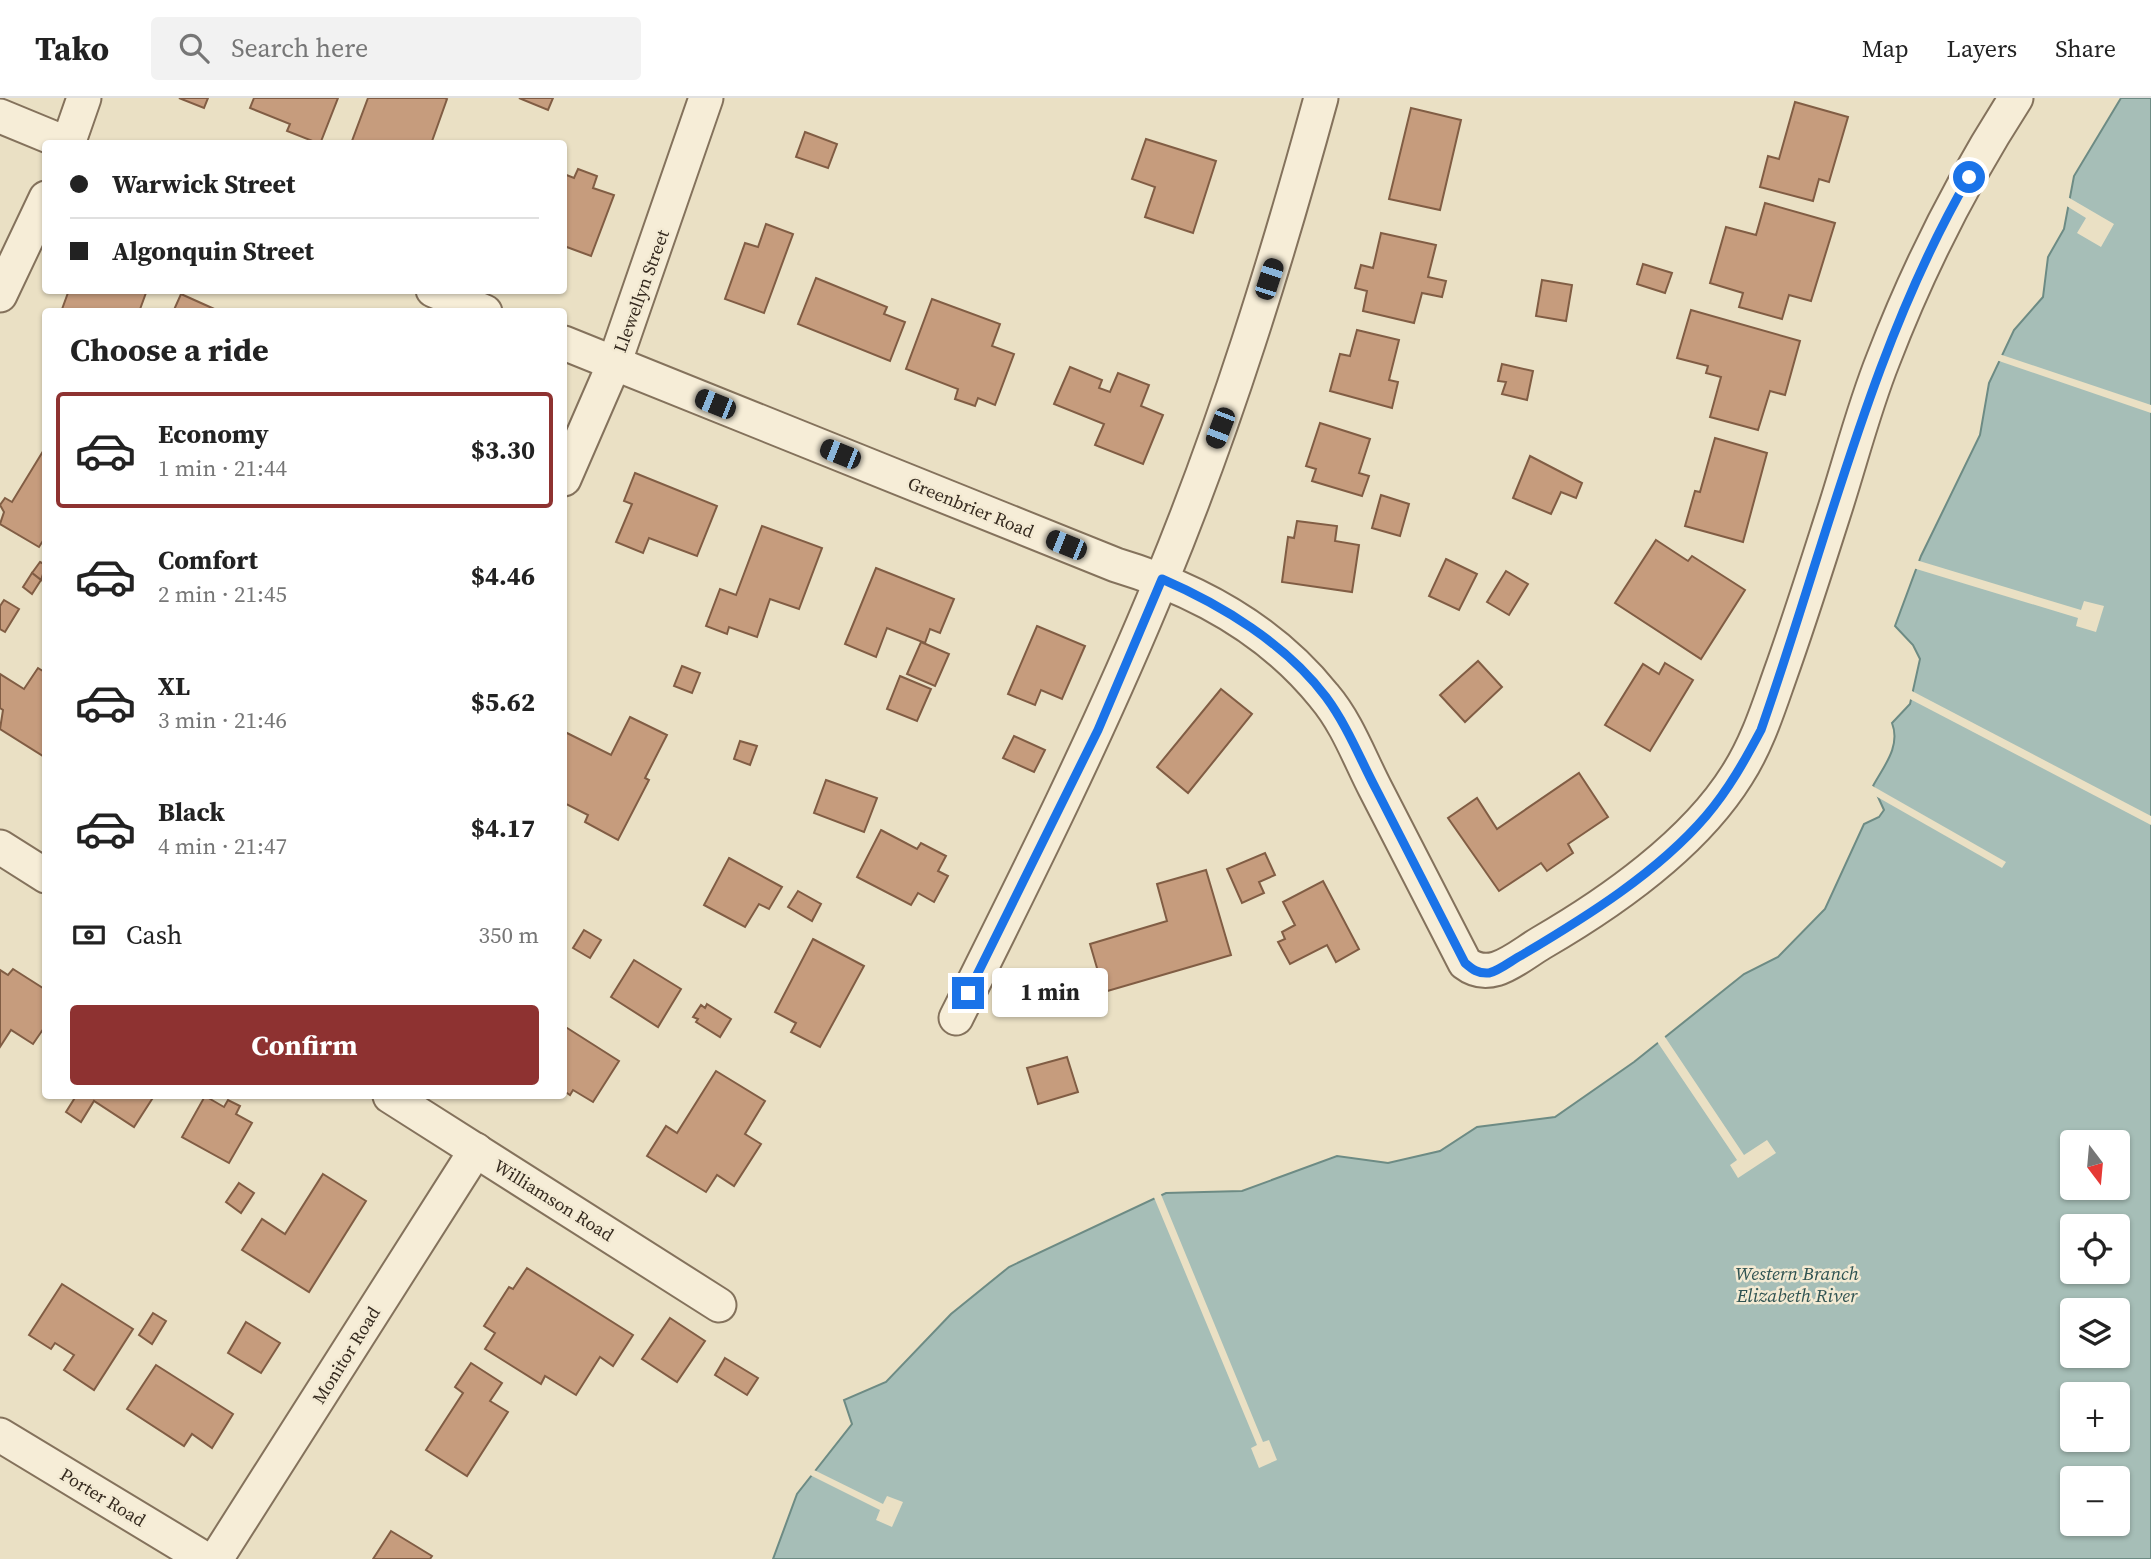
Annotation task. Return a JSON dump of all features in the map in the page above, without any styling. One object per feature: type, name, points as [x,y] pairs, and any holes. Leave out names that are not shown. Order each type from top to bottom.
[{"type":"street","points":[[69,140],[84,98]]},
{"type":"street","name":"Llewellyn Street","points":[[567,472],[614,364],[706,98]]},
{"type":"street","points":[[956,1018],[1098,730],[1162,579],[1229,403],[1285,229],[1321,98]]},
{"type":"street","name":"Greenbrier Road","points":[[567,344],[1116,565],[1162,579],[1231,614],[1283,653],[1325,696],[1357,747],[1465,963],[1476,972],[1491,973],[1560,932],[1622,890],[1684,838],[1737,775],[1761,730],[1882,361],[1958,196],[2015,98]]},
{"type":"street","points":[[0,116],[60,140]]},
{"type":"street","points":[[0,295],[42,206]]},
{"type":"street","points":[[442,294],[476,308]]},
{"type":"street","points":[[0,847],[42,873]]},
{"type":"street","name":"Williamson Road","points":[[395,1099],[719,1305]]},
{"type":"street","name":"Monitor Road","points":[[216,1559],[476,1150]]},
{"type":"street","name":"Porter Road","points":[[0,1434],[205,1559]]},
{"type":"water","name":"Western Branch Elizabeth River","points":[[2121,98],[2151,98],[2151,1559],[773,1559],[797,1494],[852,1424],[844,1400],[886,1382],[951,1314],[1009,1267],[1166,1193],[1242,1191],[1337,1156],[1388,1163],[1440,1151],[1477,1127],[1555,1117],[1634,1062],[1744,974],[1778,957],[1825,909],[1864,824],[1879,817],[1884,810],[1873,786],[1893,748],[1892,723],[1910,704],[1920,659],[1913,645],[1895,626],[1921,556],[1980,435],[1989,383],[2014,330],[2043,297],[2048,257],[2064,229],[2074,176]]},
{"type":"pier","points":[[2066,196],[2114,224],[2101,247],[2077,233],[2086,218],[2065,205]]},
{"type":"pier","points":[[1999,354],[2151,405],[2151,413],[1996,360]]},
{"type":"pier","points":[[1916,560],[2081,610],[2084,601],[2104,606],[2096,632],[2076,626],[2078,618],[1913,568]]},
{"type":"pier","points":[[1910,690],[2151,816],[2151,825],[1908,698]]},
{"type":"pier","points":[[1869,784],[2006,862],[2002,868],[1872,794]]},
{"type":"pier","points":[[1663,1034],[1744,1155],[1767,1140],[1776,1153],[1738,1178],[1730,1165],[1737,1160],[1656,1040]]},
{"type":"pier","points":[[1160,1192],[1263,1442],[1269,1440],[1277,1460],[1259,1468],[1251,1448],[1257,1445],[1153,1195]]},
{"type":"pier","points":[[812,1469],[883,1504],[887,1496],[903,1502],[892,1527],[876,1520],[880,1510],[808,1474]]},
{"type":"building","points":[[179,98],[208,98],[204,108]]},
{"type":"building","points":[[254,98],[338,98],[322,140],[310,140],[287,131],[290,124],[250,108]]},
{"type":"building","points":[[368,98],[447,99],[432,140],[352,140]]},
{"type":"building","points":[[519,98],[553,98],[548,110]]},
{"type":"building","points":[[1795,102],[1848,117],[1829,182],[1819,179],[1813,201],[1760,187],[1768,156],[1779,159]]},
{"type":"building","points":[[1411,108],[1461,120],[1440,210],[1389,199]]},
{"type":"building","points":[[805,132],[837,144],[828,168],[796,157]]},
{"type":"building","points":[[1146,139],[1216,161],[1193,233],[1145,217],[1155,187],[1132,179]]},
{"type":"building","points":[[578,169],[597,176],[593,188],[614,195],[591,256],[567,247],[567,175],[574,178]]},
{"type":"building","points":[[1765,203],[1835,223],[1811,301],[1789,295],[1782,319],[1739,307],[1743,293],[1710,283],[1726,227],[1756,235]]},
{"type":"building","points":[[766,224],[793,234],[764,313],[725,299],[745,243],[758,247]]},
{"type":"building","points":[[1381,233],[1436,245],[1428,277],[1446,281],[1442,297],[1422,293],[1414,323],[1363,311],[1367,291],[1355,288],[1361,265],[1373,268]]},
{"type":"building","points":[[1643,264],[1672,273],[1665,293],[1637,284]]},
{"type":"building","points":[[816,278],[887,307],[884,314],[905,322],[890,361],[798,324]]},
{"type":"building","points":[[1542,280],[1572,285],[1566,321],[1536,316]]},
{"type":"building","points":[[68,294],[146,294],[140,308],[62,308]]},
{"type":"building","points":[[181,294],[212,308],[175,308]]},
{"type":"building","points":[[932,299],[1000,324],[992,346],[1014,354],[995,405],[978,398],[975,406],[955,399],[958,389],[906,369]]},
{"type":"building","points":[[1691,310],[1800,341],[1785,395],[1770,391],[1758,430],[1710,417],[1721,377],[1706,373],[1708,366],[1677,358]]},
{"type":"building","points":[[1357,330],[1399,340],[1389,380],[1398,382],[1392,408],[1330,391],[1340,354],[1350,356]]},
{"type":"building","points":[[1502,364],[1533,371],[1527,400],[1502,394],[1506,382],[1498,381]]},
{"type":"building","points":[[1070,367],[1102,380],[1099,388],[1110,392],[1118,373],[1149,385],[1141,406],[1163,415],[1143,464],[1095,445],[1104,424],[1054,404]]},
{"type":"building","points":[[1320,423],[1370,439],[1359,473],[1369,476],[1362,496],[1312,481],[1316,469],[1306,466]]},
{"type":"building","points":[[1715,438],[1767,453],[1743,542],[1685,526],[1695,491],[1700,492]]},
{"type":"building","points":[[42,453],[42,542],[39,547],[0,524],[4,512],[0,505],[5,498],[12,502]]},
{"type":"building","points":[[1530,456],[1582,483],[1576,498],[1561,492],[1551,514],[1513,498]]},
{"type":"building","points":[[635,473],[717,506],[697,556],[649,538],[643,553],[616,542],[632,504],[624,501]]},
{"type":"building","points":[[1381,495],[1409,504],[1400,536],[1372,528]]},
{"type":"building","points":[[1297,521],[1337,526],[1335,541],[1359,545],[1352,592],[1282,582],[1288,537],[1294,538]]},
{"type":"building","points":[[762,526],[822,548],[799,609],[770,599],[757,637],[729,627],[727,634],[706,626],[720,589],[736,595]]},
{"type":"building","points":[[1656,540],[1688,561],[1692,556],[1745,590],[1701,659],[1615,603]]},
{"type":"building","points":[[1446,559],[1477,574],[1459,610],[1429,596]]},
{"type":"building","points":[[40,562],[42,563],[41,580],[32,573]]},
{"type":"building","points":[[876,568],[954,599],[940,633],[930,629],[925,643],[887,628],[876,657],[845,644]]},
{"type":"building","points":[[1506,571],[1528,584],[1509,615],[1487,602]]},
{"type":"building","points":[[32,573],[41,580],[32,594],[23,587]]},
{"type":"building","points":[[4,600],[19,609],[5,632],[0,629],[0,606]]},
{"type":"building","points":[[1037,626],[1085,646],[1062,699],[1041,690],[1035,705],[1008,694]]},
{"type":"building","points":[[921,642],[949,654],[935,686],[907,674]]},
{"type":"building","points":[[1478,661],[1502,687],[1465,722],[1440,695]]},
{"type":"building","points":[[1665,663],[1693,680],[1650,751],[1605,725],[1643,664],[1659,674]]},
{"type":"building","points":[[682,666],[700,673],[692,693],[674,686]]},
{"type":"building","points":[[38,668],[42,670],[42,755],[0,729],[3,710],[0,708],[0,674],[24,689]]},
{"type":"building","points":[[900,676],[931,689],[917,721],[887,709]]},
{"type":"building","points":[[1221,689],[1252,714],[1188,793],[1157,767]]},
{"type":"building","points":[[630,717],[667,735],[645,778],[649,780],[618,840],[585,822],[588,815],[567,804],[567,733],[611,755]]},
{"type":"building","points":[[1014,736],[1045,750],[1034,772],[1003,758]]},
{"type":"building","points":[[740,741],[757,746],[750,765],[734,759]]},
{"type":"building","points":[[1579,773],[1608,817],[1568,844],[1573,853],[1547,871],[1541,863],[1499,891],[1448,818],[1477,798],[1497,829]]},
{"type":"building","points":[[826,780],[877,798],[864,832],[814,813]]},
{"type":"building","points":[[881,830],[917,849],[921,843],[946,856],[938,871],[948,876],[934,902],[918,893],[911,905],[857,877]]},
{"type":"building","points":[[1265,853],[1275,875],[1259,882],[1264,893],[1242,903],[1227,869]]},
{"type":"building","points":[[729,858],[782,887],[769,909],[759,904],[745,927],[704,905]]},
{"type":"building","points":[[1206,870],[1231,955],[1104,992],[1090,944],[1167,921],[1157,884]]},
{"type":"building","points":[[1323,881],[1359,949],[1336,962],[1327,945],[1290,964],[1278,942],[1285,939],[1282,932],[1295,925],[1283,902]]},
{"type":"building","points":[[798,891],[821,904],[812,921],[788,907]]},
{"type":"building","points":[[584,930],[601,940],[590,958],[573,948]]},
{"type":"building","points":[[813,939],[864,966],[820,1047],[791,1032],[796,1023],[775,1012]]},
{"type":"building","points":[[634,960],[681,989],[658,1027],[611,997]]},
{"type":"building","points":[[13,969],[42,987],[42,1031],[33,1044],[11,1030],[0,1047],[0,970],[8,975]]},
{"type":"building","points":[[707,1004],[731,1019],[720,1037],[696,1022],[698,1019],[693,1017],[701,1005],[705,1008]]},
{"type":"building","points":[[567,1028],[619,1061],[593,1102],[573,1090],[570,1095],[567,1093]]},
{"type":"building","points":[[1067,1057],[1078,1092],[1038,1104],[1027,1068]]},
{"type":"building","points":[[716,1071],[765,1101],[745,1134],[761,1144],[734,1186],[717,1175],[706,1192],[647,1156],[666,1126],[677,1133]]},
{"type":"building","points":[[74,1099],[152,1099],[134,1127],[94,1101],[81,1122],[66,1112]]},
{"type":"building","points":[[203,1099],[210,1099],[224,1107],[228,1100],[240,1106],[236,1114],[252,1123],[229,1163],[182,1137]]},
{"type":"building","points":[[323,1174],[366,1201],[309,1292],[242,1250],[262,1219],[285,1234]]},
{"type":"building","points":[[239,1183],[254,1193],[241,1213],[226,1202]]},
{"type":"building","points":[[527,1268],[633,1335],[613,1366],[600,1357],[576,1395],[545,1376],[541,1384],[485,1349],[495,1333],[484,1326],[509,1287],[513,1289]]},
{"type":"building","points":[[62,1284],[133,1329],[94,1390],[64,1370],[74,1355],[55,1343],[51,1349],[29,1335]]},
{"type":"building","points":[[153,1313],[166,1321],[152,1344],[139,1335]]},
{"type":"building","points":[[670,1318],[705,1341],[677,1382],[642,1359]]},
{"type":"building","points":[[246,1322],[280,1343],[261,1373],[228,1353]]},
{"type":"building","points":[[725,1358],[758,1378],[747,1395],[715,1375]]},
{"type":"building","points":[[471,1363],[502,1383],[490,1401],[508,1412],[467,1476],[426,1450],[463,1393],[455,1387]]},
{"type":"building","points":[[156,1365],[233,1414],[212,1448],[192,1434],[184,1446],[127,1409]]},
{"type":"building","points":[[391,1531],[432,1556],[430,1559],[373,1559]]},
{"type":"route","points":[[968,993],[1098,730],[1162,579],[1231,614],[1283,653],[1325,696],[1357,747],[1465,963],[1476,972],[1491,973],[1560,932],[1622,890],[1706,816],[1737,775],[1761,730],[1882,361],[1918,278],[1969,177]]}]
